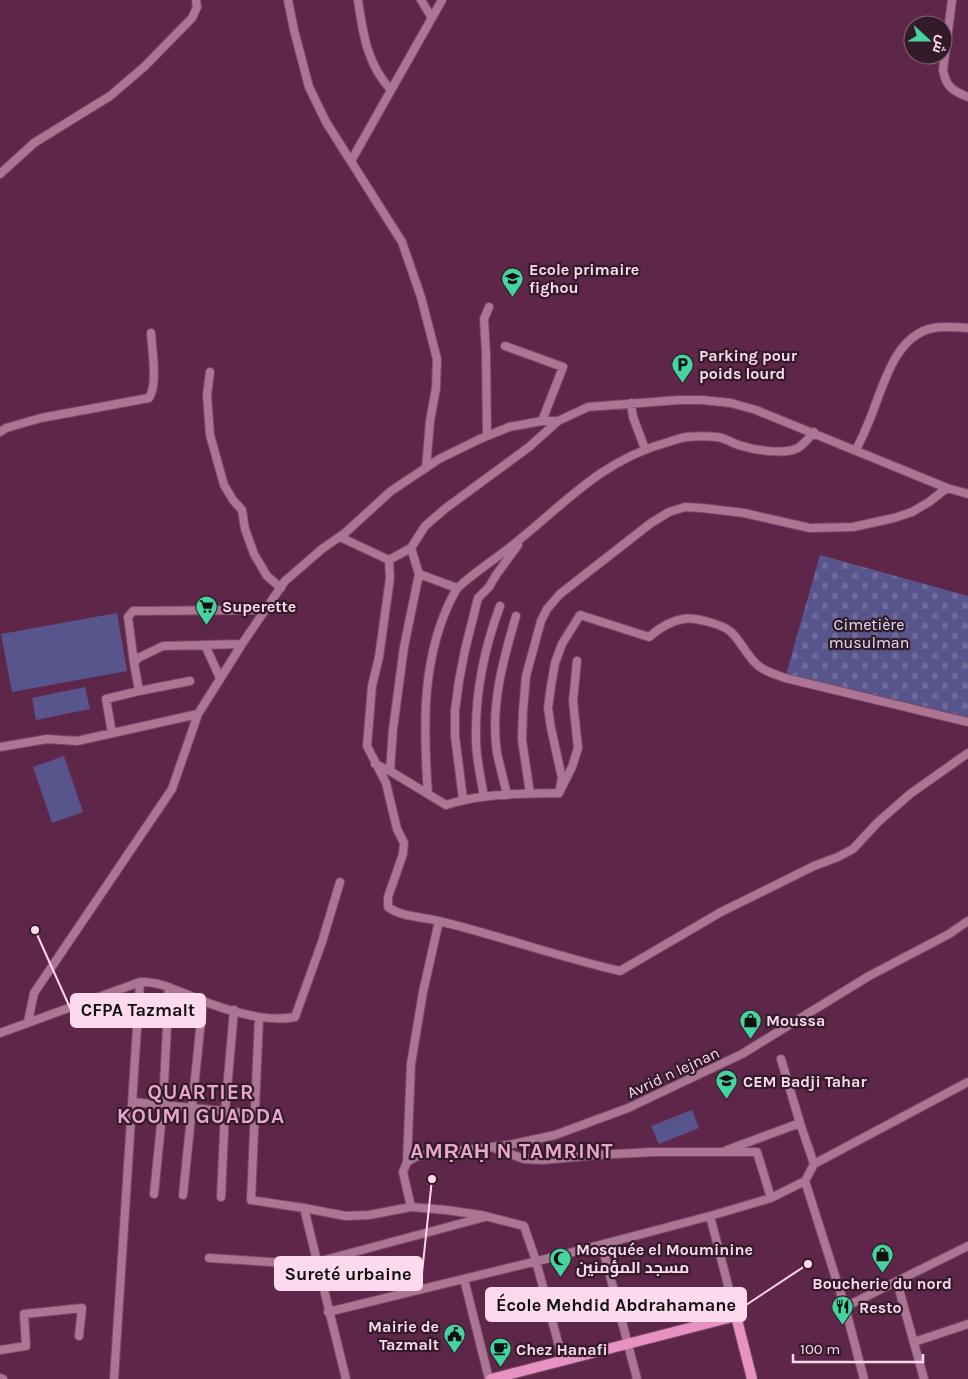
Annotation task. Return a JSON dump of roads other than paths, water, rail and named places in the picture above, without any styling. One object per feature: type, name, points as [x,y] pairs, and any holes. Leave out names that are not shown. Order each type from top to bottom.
[{"type":"main road","points":[[490,1379],[736,1316],[752,1379]]},
{"type":"street","points":[[0,174],[34,143],[110,96],[144,68],[192,18],[197,7],[196,0]]},
{"type":"street","points":[[288,0],[309,87],[326,122],[402,242],[421,297],[437,359],[436,388],[430,421],[426,468]]},
{"type":"street","points":[[358,0],[362,33],[369,56],[376,71],[391,90]]},
{"type":"street","points":[[420,0],[432,18]]},
{"type":"street","points":[[351,162],[442,0]]},
{"type":"street","points":[[952,0],[943,70],[945,80],[950,89],[968,97]]},
{"type":"street","points":[[487,436],[484,319],[489,307]]},
{"type":"street","points":[[856,450],[870,420],[885,379],[895,359],[905,345],[918,334],[933,328],[968,328]]},
{"type":"street","points":[[0,432],[6,428],[40,418],[149,398],[152,394],[154,373],[151,333]]},
{"type":"street","points":[[505,346],[563,367],[542,421]]},
{"type":"street","points":[[210,372],[207,416],[224,485],[242,510],[254,554],[267,576],[281,588]]},
{"type":"street","points":[[388,560],[411,548],[426,526],[446,508],[529,448],[558,421],[588,407],[679,400],[730,403],[756,410],[814,432],[947,488],[968,494]]},
{"type":"street","points":[[631,403],[633,417],[645,449]]},
{"type":"street","points":[[28,1022],[34,993],[172,789],[198,714],[242,644],[285,582],[322,549],[340,537],[391,491],[439,459],[509,427],[542,421],[558,421]]},
{"type":"street","points":[[428,794],[425,750],[426,692],[432,656],[441,626],[457,588],[523,537],[584,484],[617,462],[645,449],[687,437],[705,436],[718,437],[742,446],[781,452],[797,449],[814,432]]},
{"type":"street","points":[[530,794],[522,740],[523,711],[526,676],[541,621],[560,594],[651,523],[668,512],[693,508],[744,513],[810,528],[853,526],[894,518],[912,512],[947,488]]},
{"type":"street","points":[[340,537],[388,560]]},
{"type":"street","points":[[463,800],[455,736],[455,711],[465,650],[478,598],[489,588],[523,537]]},
{"type":"street","points":[[390,771],[393,729],[403,656],[420,574],[411,548]]},
{"type":"street","points":[[388,560],[390,578],[379,658],[372,686],[367,746],[386,783],[397,829],[404,843],[404,854],[388,897],[388,907],[394,912],[439,921],[552,954],[620,971],[721,912],[814,866],[853,850],[878,822],[910,794],[968,753]]},
{"type":"street","points":[[420,574],[457,588]]},
{"type":"street","points":[[484,797],[476,742],[476,710],[486,653],[500,606]]},
{"type":"street","points":[[139,692],[128,617],[133,611],[266,610]]},
{"type":"street","points":[[508,794],[497,752],[496,697],[516,616]]},
{"type":"street","points":[[559,793],[562,778],[548,708],[550,686],[555,663],[562,644],[580,616],[649,637],[655,631],[684,618],[716,624],[730,632],[760,668],[785,678],[968,722]]},
{"type":"street","points":[[134,663],[138,658],[162,646],[242,644]]},
{"type":"street","points":[[205,645],[220,678]]},
{"type":"street","points":[[559,793],[572,767],[578,748],[574,701],[577,661]]},
{"type":"street","points":[[112,733],[106,699],[190,681]]},
{"type":"street","points":[[0,747],[47,740],[77,742],[198,714]]},
{"type":"street","points":[[375,764],[446,805],[463,800],[508,794],[559,793]]},
{"type":"street","points":[[0,1033],[140,982],[149,982],[169,987],[203,1001],[259,1018],[286,1019],[295,1017],[322,942],[340,882]]},
{"type":"street","points":[[411,1206],[403,1172],[407,1162],[411,1064],[423,992],[439,921]]},
{"type":"street","name":"Avrid n lejnan","points":[[407,1162],[417,1156],[491,1148],[555,1135],[628,1108],[742,1054],[868,976],[949,934],[968,921]]},
{"type":"street","points":[[114,1379],[140,982]]},
{"type":"street","points":[[154,1194],[169,987]]},
{"type":"street","points":[[183,1196],[203,1001]]},
{"type":"street","points":[[220,1197],[234,1010]]},
{"type":"street","points":[[259,1018],[251,1200],[346,1216],[369,1215],[411,1206],[486,1217],[524,1226],[536,1261],[563,1361]]},
{"type":"street","points":[[781,1059],[814,1164]]},
{"type":"street","points":[[328,1312],[536,1261],[710,1216],[771,1198],[805,1181],[814,1164],[968,1082]]},
{"type":"street","points":[[132,1102],[254,1114]]},
{"type":"street","points":[[720,1152],[800,1123]]},
{"type":"street","points":[[520,1142],[524,1159]]},
{"type":"street","points":[[491,1148],[524,1159],[542,1160],[653,1152],[757,1152],[771,1198]]},
{"type":"street","points":[[805,1181],[845,1307],[864,1379]]},
{"type":"street","points":[[304,1208],[346,1379]]},
{"type":"street","points":[[710,1216],[736,1316]]},
{"type":"street","points":[[209,1258],[302,1264],[318,1262],[486,1217]]},
{"type":"street","points":[[602,1244],[637,1379]]},
{"type":"street","points":[[845,1307],[968,1246]]},
{"type":"street","points":[[464,1279],[490,1379]]},
{"type":"street","points":[[898,1282],[924,1379]]},
{"type":"street","points":[[0,1350],[26,1346],[24,1314],[82,1308],[79,1336]]},
{"type":"street","points":[[914,1342],[968,1324]]},
{"type":"place","name":"Ecole primaire fighou","points":[[513,297]]},
{"type":"place","name":"Parking pour poids lourd","points":[[683,383]]},
{"type":"place","name":"Superette","points":[[206,625]]},
{"type":"place","name":"CFPA Tazmalt","points":[[35,930]]},
{"type":"place","name":"Moussa","points":[[750,1039]]},
{"type":"place","name":"CEM Badji Tahar","points":[[727,1100]]},
{"type":"place","name":"Sureté urbaine","points":[[432,1179]]},
{"type":"place","name":"École Mehdid Abdrahamane","points":[[808,1264]]},
{"type":"place","name":"Boucherie du nord","points":[[882,1273]]},
{"type":"place","name":"Mosquée el Mouminine مسجد المؤمنين","points":[[560,1277]]},
{"type":"place","name":"Resto","points":[[843,1326]]},
{"type":"place","name":"Mairie de Tazmalt","points":[[455,1354]]},
{"type":"place","name":"Chez Hanafi","points":[[500,1368]]},
{"type":"district","name":"QUARTIER KOUMI GUADDA","points":[[201,1104]]},
{"type":"district","name":"AMṚAḤ N TAMRINT","points":[[512,1151]]},
{"type":"park label","name":"Cimetière musulman","points":[[869,633]]}]
